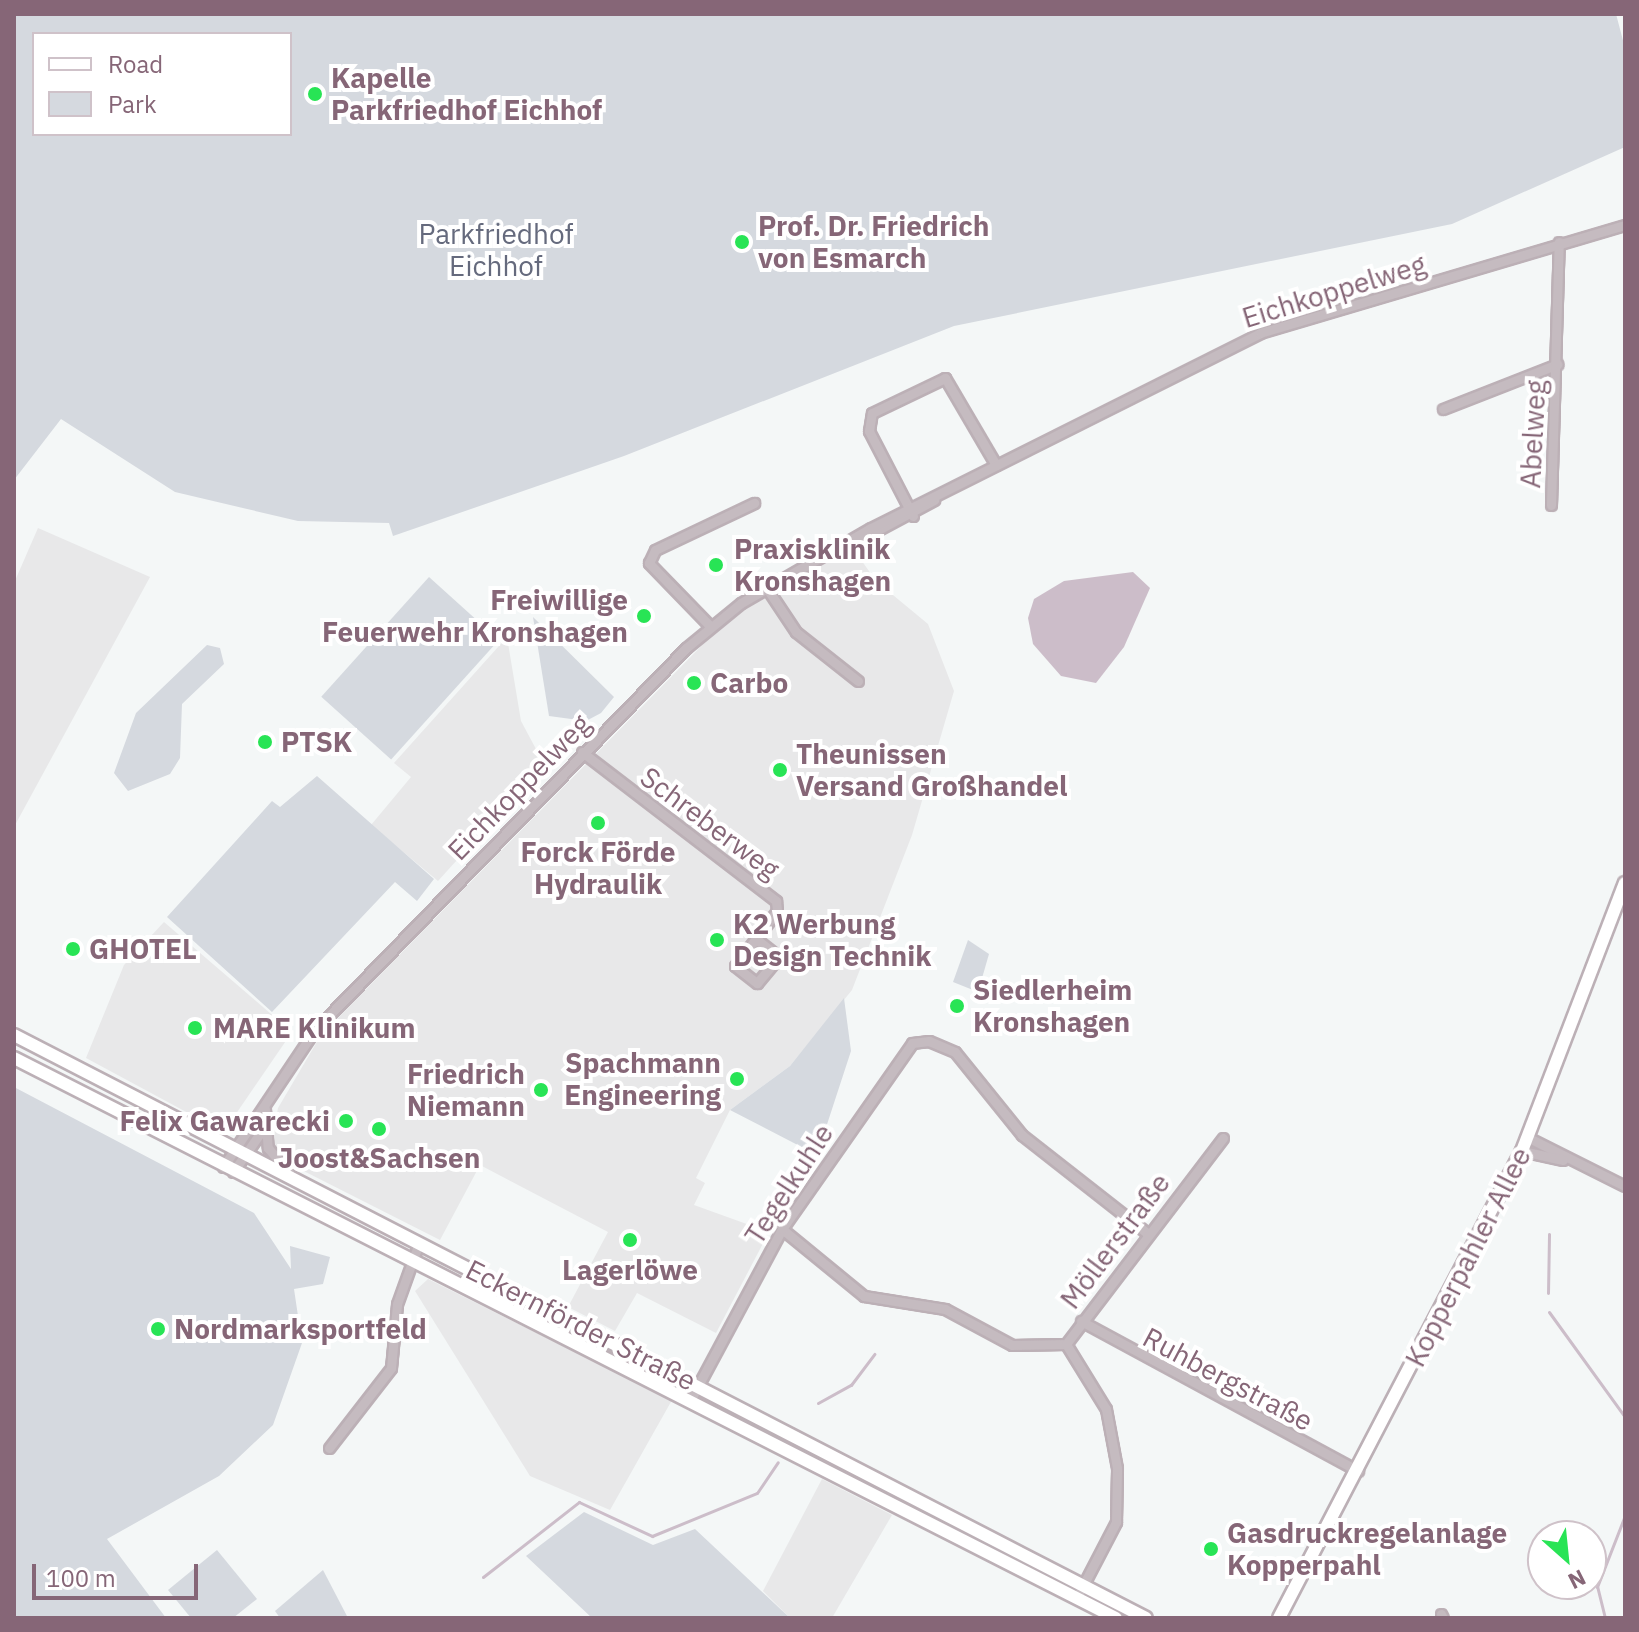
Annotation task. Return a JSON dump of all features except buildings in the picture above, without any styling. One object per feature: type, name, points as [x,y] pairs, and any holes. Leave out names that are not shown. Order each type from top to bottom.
[{"type":"main road","name":"Kopperpahler Allee","points":[[1279,1618],[1529,1138],[1620,913],[1625,883]]},
{"type":"main road","name":"Eckernförder Straße","points":[[14,1035],[231,1150],[419,1243],[1116,1618]]},
{"type":"main road","name":"Eckernförder Straße","points":[[14,1058],[228,1169],[695,1391],[1146,1618]]},
{"type":"street","name":"Eichkoppelweg","points":[[228,1169],[231,1150],[265,1109],[314,1031],[582,752],[710,626],[766,587],[996,465],[1260,333],[1559,242],[1625,225]]},
{"type":"street","name":"Abelweg","points":[[1551,505],[1558,364],[1559,242]]},
{"type":"street","name":"Abelweg","points":[[1443,409],[1558,364]]},
{"type":"street","points":[[911,512],[870,420],[935,379],[954,384],[996,465]]},
{"type":"street","points":[[710,626],[649,563],[655,550],[754,503]]},
{"type":"street","points":[[766,587],[796,632],[858,681]]},
{"type":"street","name":"Schreberweg","points":[[582,752],[776,901],[777,911],[735,966],[757,983],[779,957],[756,939]]},
{"type":"street","name":"Tegelkuhle","points":[[695,1391],[782,1229],[912,1043],[955,1052],[1022,1135],[1147,1233]]},
{"type":"street","name":"Eichkoppelweg","points":[[265,1109],[264,1127],[271,1155],[297,1182]]},
{"type":"street","name":"Eichkoppelweg","points":[[228,1169],[246,1157],[264,1127]]},
{"type":"street","name":"Möllerstraße","points":[[1077,1597],[1116,1522],[1117,1468],[1106,1409],[1066,1344],[1147,1233],[1223,1138]]},
{"type":"street","points":[[1529,1138],[1563,1160],[1625,1186]]},
{"type":"street","points":[[1522,1151],[1563,1160]]},
{"type":"street","points":[[782,1229],[864,1296],[945,1309],[1012,1345],[1066,1344]]},
{"type":"street","points":[[329,1448],[391,1368],[397,1304],[419,1243]]},
{"type":"street","name":"Ruhbergstraße","points":[[1081,1321],[1358,1471]]},
{"type":"shaded area","points":[[38,528],[150,577],[14,827],[14,583]]},
{"type":"shaded area","points":[[852,547],[876,581],[928,624],[954,691],[912,835],[852,990],[790,1066],[730,1110],[696,1178],[705,1183],[694,1205],[769,1232],[716,1333],[637,1293],[615,1331],[568,1307],[608,1232],[480,1165],[440,1240],[280,1159],[272,1138],[278,1108],[321,1035],[717,630],[770,591]]},
{"type":"shaded area","points":[[1133,572],[1150,588],[1124,647],[1096,683],[1061,676],[1033,644],[1028,618],[1034,599],[1064,581]]},
{"type":"shaded area","points":[[507,637],[521,721],[544,764],[438,881],[371,825],[411,777],[394,763]]},
{"type":"shaded area","name":"MARE Klinikum","points":[[164,922],[292,1032],[227,1127],[216,1128],[86,1058],[124,965]]},
{"type":"shaded area","points":[[428,1279],[672,1400],[610,1510],[530,1476],[415,1291]]},
{"type":"shaded area","points":[[822,1479],[892,1515],[832,1618],[790,1618],[763,1591]]},
{"type":"green space","name":"Parkfriedhof Eichhof","points":[[14,14],[1616,14],[1625,48],[1625,147],[1452,224],[954,326],[624,456],[393,536],[389,523],[298,521],[175,492],[61,419],[14,480]]},
{"type":"green space","points":[[429,577],[499,640],[391,760],[321,697]]},
{"type":"green space","points":[[533,617],[614,697],[601,713],[586,721],[549,716]]},
{"type":"green space","points":[[207,645],[220,648],[224,664],[182,704],[180,758],[170,774],[128,791],[114,773],[136,713]]},
{"type":"green space","points":[[317,776],[434,879],[417,901],[395,882],[272,1012],[167,917],[272,801],[280,807]]},
{"type":"green space","points":[[968,940],[989,954],[978,992],[953,982]]},
{"type":"green space","points":[[844,998],[851,1051],[817,1155],[730,1110],[790,1066]]},
{"type":"green space","name":"Nordmarksportfeld","points":[[14,1087],[254,1213],[291,1269],[290,1246],[330,1257],[323,1284],[294,1289],[302,1343],[273,1425],[219,1476],[107,1539],[166,1618],[14,1618]]},
{"type":"green space","points":[[584,1512],[653,1545],[695,1529],[790,1618],[592,1618],[526,1556]]},
{"type":"green space","points":[[217,1550],[257,1599],[233,1618],[191,1618],[168,1590]]},
{"type":"green space","points":[[323,1570],[348,1618],[280,1618],[275,1611]]},
{"type":"waterway","points":[[1548,1293],[1549,1234]]},
{"type":"waterway","points":[[1549,1312],[1625,1417]]},
{"type":"waterway","points":[[818,1403],[851,1385],[874,1354]]},
{"type":"waterway","points":[[483,1577],[579,1502],[652,1536],[757,1493],[778,1462]]},
{"type":"waterway","points":[[1605,1618],[1597,1587],[1625,1515]]},
{"type":"place","name":"Kapelle Parkfriedhof Eichhof","points":[[315,94]]},
{"type":"place","name":"Prof. Dr. Friedrich von Esmarch","points":[[742,242]]},
{"type":"place","name":"Praxisklinik Kronshagen","points":[[716,565]]},
{"type":"place","name":"Freiwillige Feuerwehr Kronshagen","points":[[644,616]]},
{"type":"place","name":"Carbo","points":[[694,683]]},
{"type":"place","name":"PTSK","points":[[265,742]]},
{"type":"place","name":"Theunissen Versand Großhandel","points":[[780,770]]},
{"type":"place","name":"Forck Förde Hydraulik","points":[[598,823]]},
{"type":"place","name":"K2 Werbung Design Technik","points":[[717,940]]},
{"type":"place","name":"GHOTEL","points":[[73,949]]},
{"type":"place","name":"Siedlerheim Kronshagen","points":[[957,1006]]},
{"type":"place","name":"MARE Klinikum","points":[[195,1028]]},
{"type":"place","name":"Spachmann Engineering","points":[[737,1079]]},
{"type":"place","name":"Friedrich Niemann","points":[[541,1090]]},
{"type":"place","name":"Felix Gawarecki","points":[[346,1121]]},
{"type":"place","name":"Joost&Sachsen","points":[[379,1129]]},
{"type":"place","name":"Lagerlöwe","points":[[630,1240]]},
{"type":"place","name":"Nordmarksportfeld","points":[[158,1329]]},
{"type":"place","name":"Gasdruckregelanlage Kopperpahl","points":[[1211,1549]]}]
